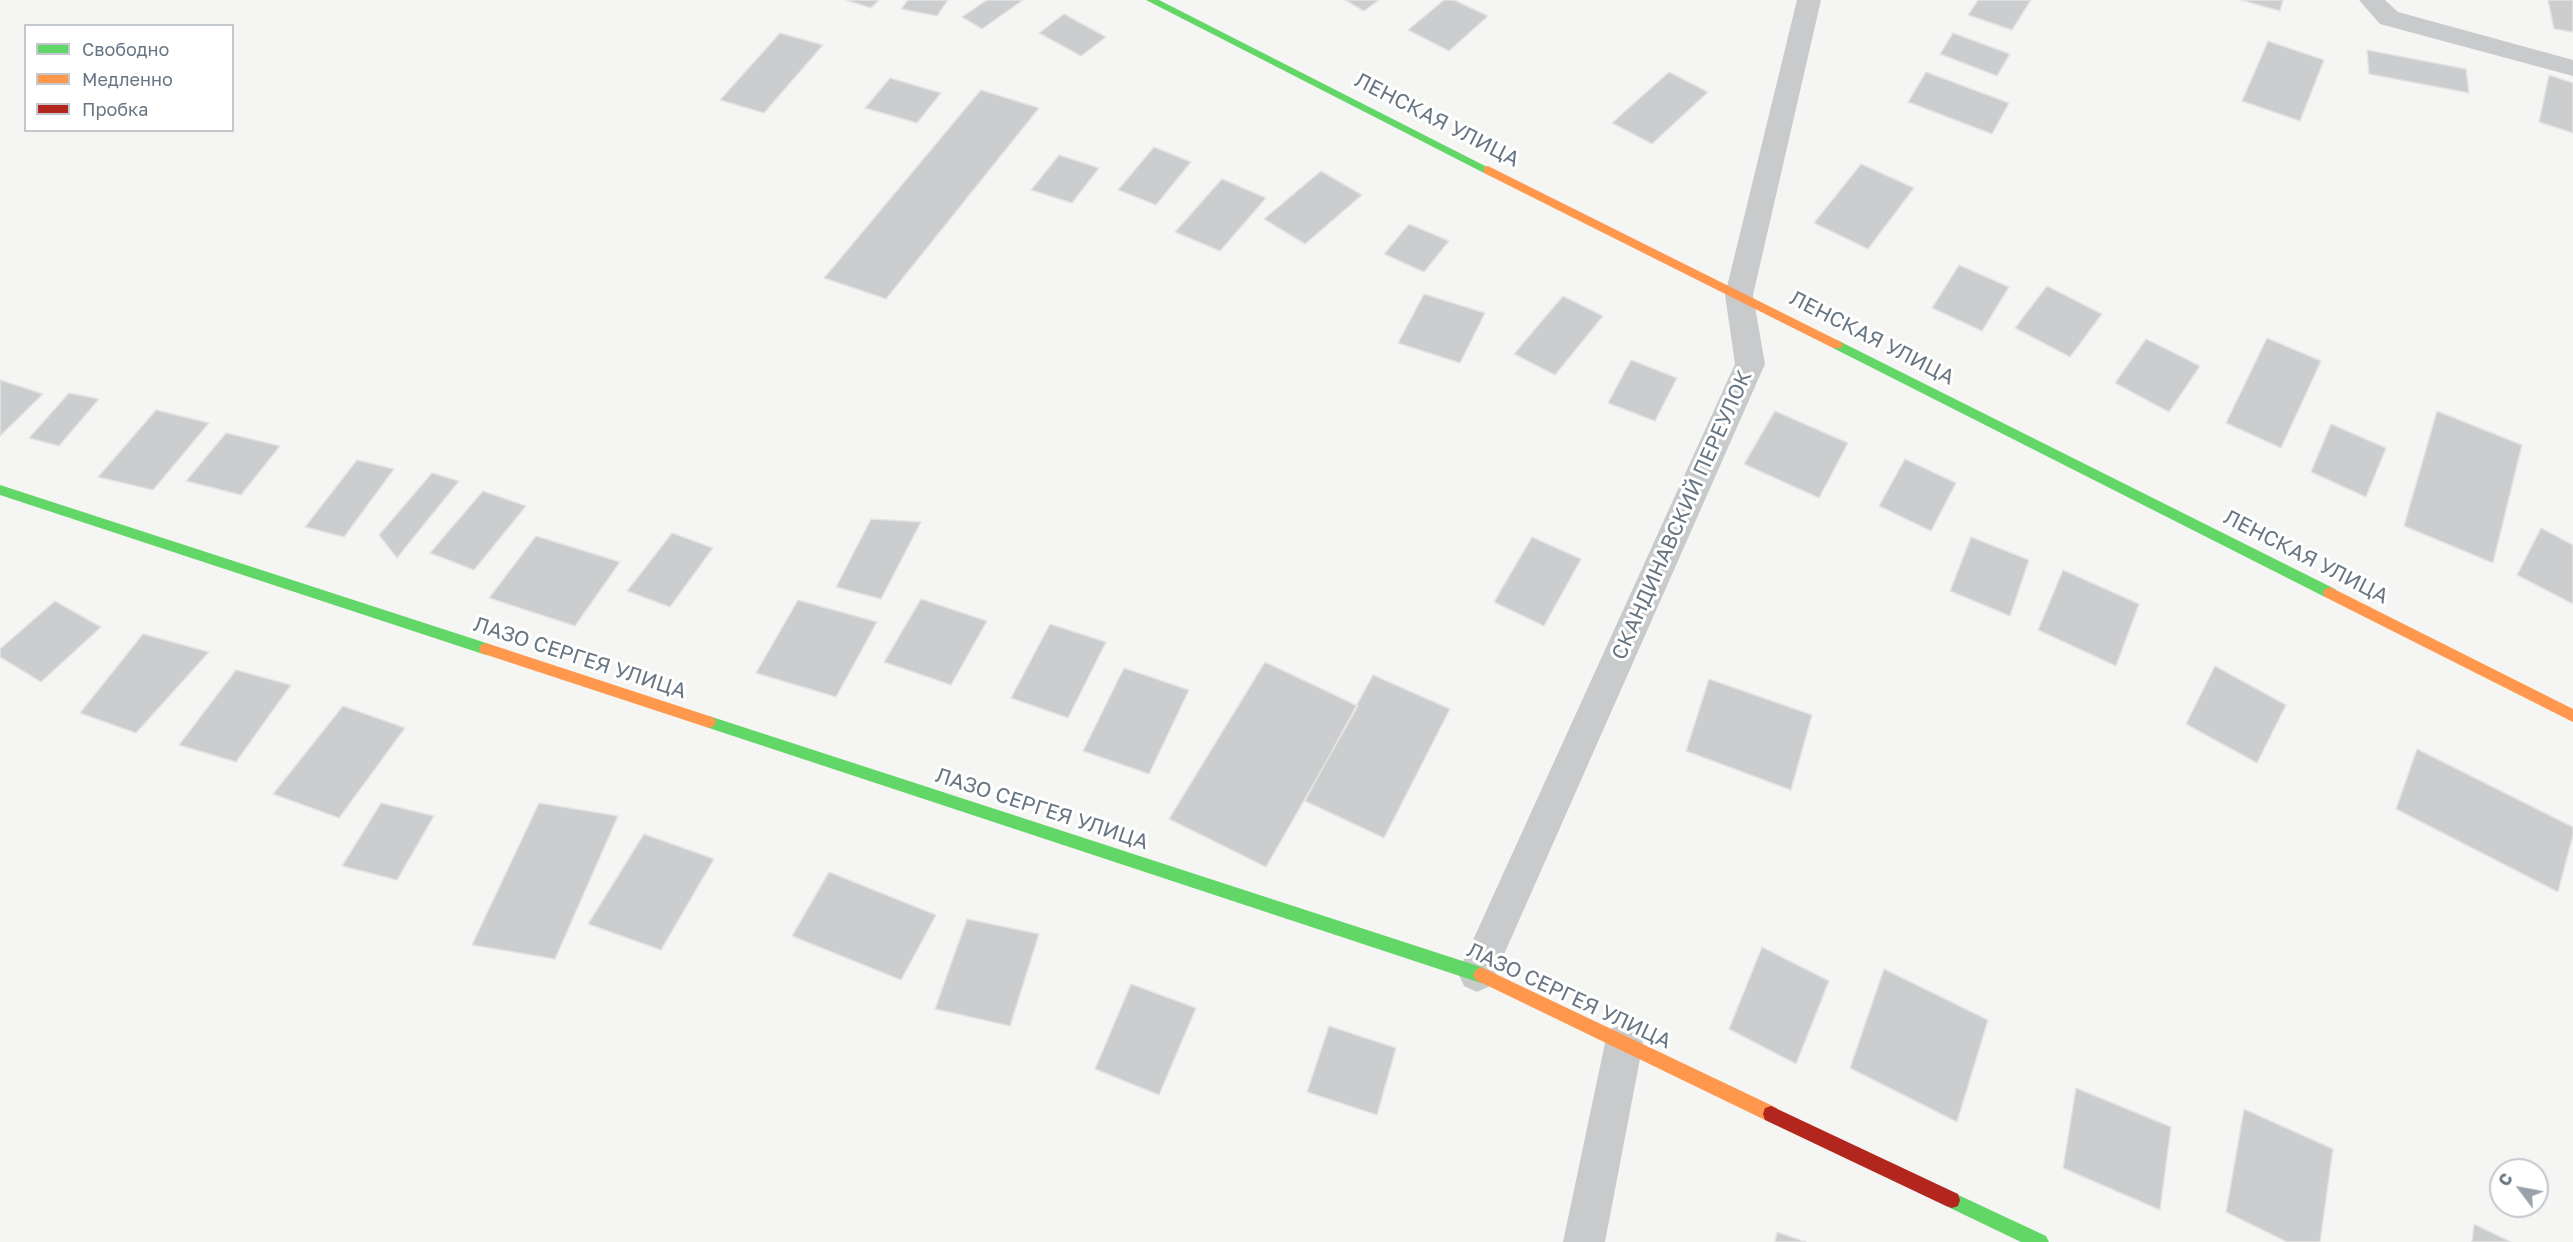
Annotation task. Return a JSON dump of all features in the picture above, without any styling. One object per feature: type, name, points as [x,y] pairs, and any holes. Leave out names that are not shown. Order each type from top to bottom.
[{"type":"street","name":"ЛЕНСКАЯ УЛИЦА","points":[[1150,0],[2573,716]]},
{"type":"street","name":"СКАНДИНАВСКИЙ ПЕРЕУЛОК","points":[[1477,973],[1750,364],[1739,295],[1809,0]]},
{"type":"street","points":[[2371,0],[2389,18],[2573,68]]},
{"type":"street","name":"ЛАЗО СЕРГЕЯ УЛИЦА","points":[[0,490],[1477,973],[2040,1242]]},
{"type":"street","points":[[1584,1242],[1624,1043]]},
{"type":"building","points":[[846,0],[879,0],[871,8]]},
{"type":"building","points":[[908,0],[948,0],[937,16],[901,9]]},
{"type":"building","points":[[987,0],[1023,0],[982,29],[962,17]]},
{"type":"building","points":[[1345,0],[1379,0],[1364,11]]},
{"type":"building","points":[[1444,0],[1454,0],[1488,16],[1449,51],[1408,30]]},
{"type":"building","points":[[1978,0],[2031,0],[2012,30],[1968,15]]},
{"type":"building","points":[[2241,0],[2283,0],[2280,11]]},
{"type":"building","points":[[2548,0],[2573,0],[2573,32],[2554,29]]},
{"type":"building","points":[[1064,14],[1106,37],[1081,56],[1039,33]]},
{"type":"building","points":[[780,33],[823,45],[764,113],[720,100]]},
{"type":"building","points":[[1953,33],[2010,54],[1997,76],[1940,54]]},
{"type":"building","points":[[2268,41],[2324,60],[2300,121],[2242,101]]},
{"type":"building","points":[[2367,50],[2466,69],[2469,93],[2369,74]]},
{"type":"building","points":[[1669,72],[1708,92],[1652,144],[1612,123]]},
{"type":"building","points":[[1926,72],[2009,103],[1992,134],[1908,102]]},
{"type":"building","points":[[2549,75],[2573,83],[2573,133],[2539,122]]},
{"type":"building","points":[[890,78],[941,93],[917,123],[865,108]]},
{"type":"building","points":[[981,90],[1039,108],[886,299],[824,278]]},
{"type":"building","points":[[1154,147],[1191,162],[1156,205],[1118,190]]},
{"type":"building","points":[[1059,155],[1099,168],[1072,203],[1031,190]]},
{"type":"building","points":[[1861,164],[1914,188],[1868,249],[1814,223]]},
{"type":"building","points":[[1321,171],[1362,195],[1305,244],[1264,219]]},
{"type":"building","points":[[1222,179],[1266,198],[1220,251],[1175,232]]},
{"type":"building","points":[[1409,224],[1449,241],[1424,272],[1384,254]]},
{"type":"building","points":[[1959,265],[2009,287],[1982,331],[1932,308]]},
{"type":"building","points":[[2047,286],[2102,314],[2070,357],[2015,328]]},
{"type":"building","points":[[1424,294],[1485,313],[1460,363],[1398,343]]},
{"type":"building","points":[[1563,296],[1603,316],[1555,375],[1514,354]]},
{"type":"building","points":[[2267,338],[2321,361],[2281,448],[2226,423]]},
{"type":"building","points":[[2146,339],[2200,366],[2169,412],[2115,383]]},
{"type":"building","points":[[1631,360],[1677,378],[1655,421],[1608,403]]},
{"type":"building","points":[[0,380],[43,394],[0,436]]},
{"type":"building","points":[[69,393],[99,399],[59,446],[29,438]]},
{"type":"building","points":[[156,410],[209,423],[153,490],[98,477]]},
{"type":"building","points":[[1775,411],[1848,443],[1819,498],[1744,464]]},
{"type":"building","points":[[2437,411],[2522,445],[2493,563],[2404,526]]},
{"type":"building","points":[[2331,424],[2386,448],[2366,497],[2311,472]]},
{"type":"building","points":[[226,433],[280,446],[241,495],[186,481]]},
{"type":"building","points":[[1905,459],[1956,483],[1931,531],[1879,506]]},
{"type":"building","points":[[357,460],[394,469],[344,537],[305,527]]},
{"type":"building","points":[[432,473],[459,481],[397,558],[379,535]]},
{"type":"building","points":[[483,491],[526,506],[474,570],[430,553]]},
{"type":"building","points":[[871,519],[921,522],[881,599],[836,587]]},
{"type":"building","points":[[2541,528],[2573,545],[2573,604],[2517,575]]},
{"type":"building","points":[[672,533],[713,548],[670,607],[627,591]]},
{"type":"building","points":[[536,536],[620,562],[575,626],[489,598]]},
{"type":"building","points":[[1532,537],[1581,559],[1544,626],[1494,602]]},
{"type":"building","points":[[1971,537],[2029,560],[2010,616],[1950,591]]},
{"type":"building","points":[[2063,570],[2139,604],[2116,666],[2038,630]]},
{"type":"building","points":[[921,599],[987,621],[951,685],[884,662]]},
{"type":"building","points":[[798,600],[877,622],[836,697],[756,673]]},
{"type":"building","points":[[55,601],[101,627],[41,682],[0,657],[0,649]]},
{"type":"building","points":[[1050,624],[1106,642],[1068,718],[1011,698]]},
{"type":"building","points":[[143,634],[209,652],[136,733],[80,713]]},
{"type":"building","points":[[1265,662],[1358,706],[1266,867],[1169,819]]},
{"type":"building","points":[[2215,666],[2286,705],[2257,763],[2186,724]]},
{"type":"building","points":[[1124,668],[1189,690],[1149,774],[1083,751]]},
{"type":"building","points":[[236,670],[291,685],[236,762],[179,745]]},
{"type":"building","points":[[1373,675],[1450,709],[1384,838],[1305,801]]},
{"type":"building","points":[[1709,679],[1812,715],[1791,790],[1686,751]]},
{"type":"building","points":[[343,706],[405,728],[339,818],[273,794]]},
{"type":"building","points":[[2417,749],[2573,827],[2558,892],[2396,809]]},
{"type":"building","points":[[381,803],[434,816],[397,880],[342,866]]},
{"type":"building","points":[[539,803],[618,816],[555,959],[472,945]]},
{"type":"building","points":[[644,834],[714,859],[661,950],[588,924]]},
{"type":"building","points":[[829,872],[936,915],[901,980],[792,936]]},
{"type":"building","points":[[967,919],[1039,934],[1010,1026],[935,1009]]},
{"type":"building","points":[[1762,947],[1829,981],[1796,1064],[1729,1029]]},
{"type":"building","points":[[1884,969],[1988,1020],[1957,1122],[1850,1068]]},
{"type":"building","points":[[1131,984],[1196,1008],[1159,1095],[1095,1069]]},
{"type":"building","points":[[1329,1026],[1396,1048],[1377,1115],[1307,1092]]},
{"type":"building","points":[[2076,1088],[2171,1127],[2160,1210],[2063,1168]]},
{"type":"building","points":[[2244,1109],[2333,1149],[2320,1242],[2287,1242],[2226,1212]]},
{"type":"building","points":[[2474,1224],[2511,1242],[2472,1242]]},
{"type":"building","points":[[1777,1232],[1806,1242],[1775,1242]]},
{"type":"traffic: fast","points":[[1151,0],[1488,170]]},
{"type":"traffic: fast","points":[[1837,345],[2330,593]]},
{"type":"traffic: fast","points":[[0,490],[486,649]]},
{"type":"traffic: fast","points":[[709,722],[1481,975]]},
{"type":"traffic: fast","points":[[1952,1200],[2040,1242]]},
{"type":"traffic: slow","points":[[1488,170],[1837,345]]},
{"type":"traffic: slow","points":[[2330,593],[2573,716]]},
{"type":"traffic: slow","points":[[486,649],[709,722]]},
{"type":"traffic: slow","points":[[1481,975],[1771,1114]]},
{"type":"traffic: jam","points":[[1771,1114],[1952,1200]]}]
